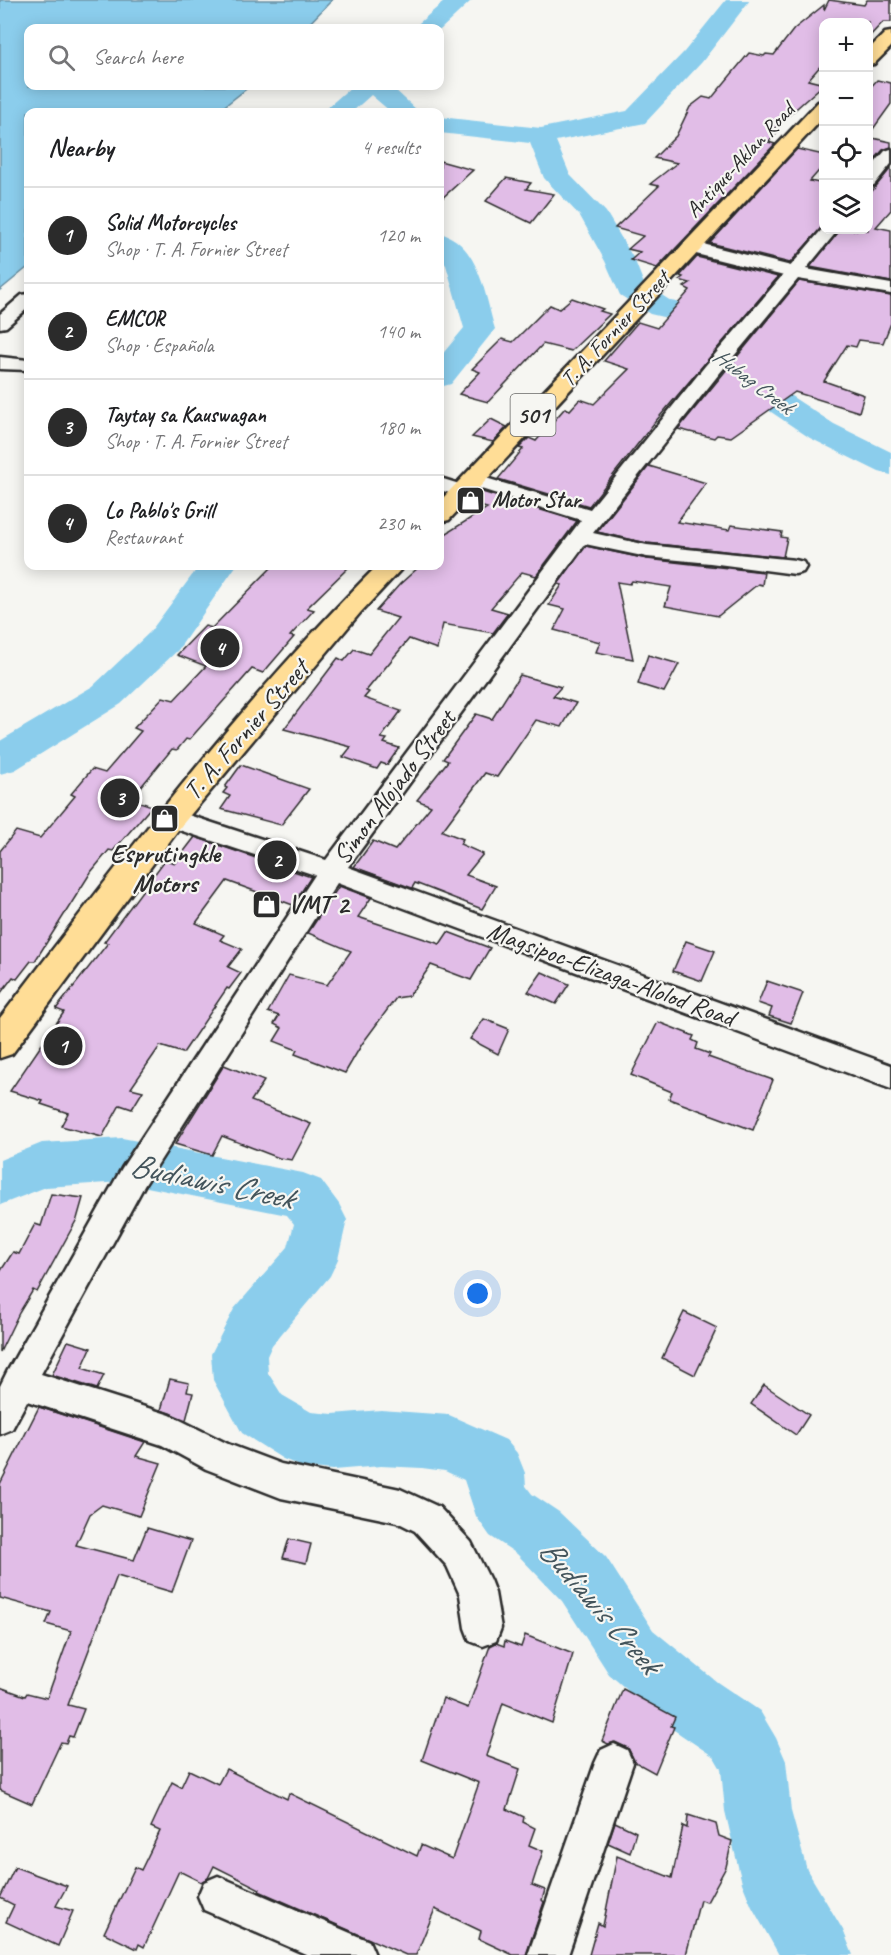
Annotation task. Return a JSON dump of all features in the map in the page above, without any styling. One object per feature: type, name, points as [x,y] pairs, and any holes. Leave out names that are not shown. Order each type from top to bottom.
[{"type":"main road","points":[[873,55],[891,37]]},
{"type":"main road","name":"Antique-Aklan Road","points":[[692,247],[819,111]]},
{"type":"main road","name":"T. A. Fornier Street","points":[[444,511],[692,247]]},
{"type":"main road","name":"T. A. Fornier Street","points":[[0,1044],[170,818],[351,607],[387,570]]},
{"type":"street","points":[[870,180],[891,154]]},
{"type":"street","name":"Simon Alojado Street","points":[[8,1398],[156,1138],[331,871],[579,536],[718,363],[827,234]]},
{"type":"street","points":[[692,247],[796,273],[891,290]]},
{"type":"street","points":[[0,323],[24,302]]},
{"type":"street","points":[[0,363],[24,366]]},
{"type":"street","points":[[444,484],[467,486],[594,517]]},
{"type":"street","points":[[579,536],[647,552],[710,556],[795,567]]},
{"type":"street","name":"Magsipoc-Elizaga-Alolod Road","points":[[170,818],[331,871],[891,1077]]},
{"type":"street","points":[[8,1398],[170,1431],[218,1457],[281,1481],[400,1506],[427,1519],[459,1554],[477,1593],[483,1628]]},
{"type":"street","points":[[548,1955],[614,1763]]},
{"type":"street","points":[[218,1896],[355,1955]]},
{"type":"water","points":[[0,0],[332,0],[309,24],[24,24],[24,90],[245,90],[222,108],[24,108],[24,270],[0,290]]},
{"type":"building","points":[[829,0],[864,5],[867,0],[891,0],[891,22],[883,22],[873,33],[873,18],[819,18],[819,68],[808,80],[819,83],[819,88],[770,132],[777,133],[768,142],[775,144],[657,268],[631,260],[640,252],[628,249],[643,236],[615,228],[659,186],[650,184],[677,163],[654,158],[676,136],[690,107],[703,97],[711,99],[749,53],[774,55],[794,29],[824,5],[824,10]]},
{"type":"building","points":[[877,80],[891,83],[891,104],[873,129],[873,126],[873,84]]},
{"type":"building","points":[[873,138],[891,142],[891,147],[883,150],[873,161]]},
{"type":"building","points":[[797,149],[819,154],[819,171],[810,181],[819,183],[819,231],[790,263],[710,243]]},
{"type":"building","points":[[444,162],[473,170],[444,196]]},
{"type":"building","points":[[891,168],[891,210],[876,227],[891,230],[891,282],[810,267],[837,234],[873,234],[873,190]]},
{"type":"building","points":[[506,178],[531,183],[526,189],[554,194],[531,223],[486,201]]},
{"type":"building","points":[[697,257],[778,277],[655,422],[589,506],[498,479],[523,449],[519,448],[529,438],[536,441],[565,408],[570,410],[580,399],[594,404],[629,369],[604,361],[638,322],[657,328],[690,290],[684,287],[690,283],[679,280]]},
{"type":"building","points":[[799,281],[891,296],[891,323],[883,343],[859,340],[856,347],[847,345],[824,381],[864,395],[859,412],[795,392],[731,437],[717,435],[714,438],[678,429]]},
{"type":"building","points":[[572,298],[603,309],[600,311],[610,314],[571,351],[543,344],[488,402],[459,394],[480,372],[472,369],[502,339],[513,342],[550,305],[559,309]]},
{"type":"building","points":[[491,419],[507,427],[493,442],[472,437]]},
{"type":"building","points":[[649,466],[706,483],[677,522],[729,530],[731,525],[782,532],[781,537],[787,538],[783,557],[647,543],[597,532]]},
{"type":"building","points":[[479,491],[577,521],[536,576],[522,572],[491,608],[508,613],[493,633],[443,624],[437,649],[409,639],[366,691],[369,692],[364,698],[401,711],[381,738],[387,739],[384,743],[399,748],[387,765],[381,763],[377,769],[343,757],[351,747],[284,729],[338,658],[344,661],[354,649],[369,654],[398,618],[376,611],[400,584],[416,570],[444,570],[444,535],[487,508],[468,503]]},
{"type":"building","points":[[586,546],[647,559],[764,572],[762,585],[758,584],[718,616],[665,606],[671,587],[632,581],[630,584],[617,582],[633,659],[596,652],[600,642],[554,630],[565,609],[549,605],[562,585],[558,584]]},
{"type":"building","points":[[269,570],[346,570],[307,608],[314,610],[290,636],[294,637],[263,673],[252,669],[189,740],[186,739],[177,750],[172,749],[131,799],[152,806],[113,851],[109,850],[91,872],[35,961],[31,961],[17,979],[13,977],[0,994],[0,851],[16,831],[40,838],[75,796],[71,794],[92,769],[105,773],[141,731],[134,728],[163,697],[174,700],[206,666],[177,655],[205,626],[212,628]]},
{"type":"building","points":[[648,655],[679,664],[664,692],[638,684]]},
{"type":"building","points":[[520,675],[561,687],[553,696],[576,703],[562,727],[536,720],[497,777],[485,773],[442,831],[463,839],[460,844],[483,854],[466,875],[496,886],[482,909],[415,883],[412,888],[354,867],[373,841],[395,850],[431,806],[417,800],[448,761],[443,759],[476,714],[492,719]]},
{"type":"building","points":[[241,765],[309,789],[281,825],[221,809],[230,796],[223,793],[227,788],[225,787]]},
{"type":"building","points":[[195,837],[311,877],[293,905],[227,881],[196,923],[224,935],[220,940],[242,949],[228,967],[241,973],[229,989],[227,988],[183,1053],[160,1046],[131,1088],[143,1091],[132,1109],[120,1105],[102,1137],[61,1126],[68,1113],[41,1104],[43,1101],[10,1091],[64,1012],[56,1009],[108,943],[104,942],[165,860],[175,863]]},
{"type":"building","points":[[339,886],[371,898],[358,917],[440,944],[448,932],[490,948],[471,980],[431,965],[409,996],[396,998],[362,1044],[345,1073],[295,1054],[297,1050],[274,1041],[282,1028],[274,1024],[279,1016],[268,1012],[289,975],[327,985],[351,951],[308,933]]},
{"type":"building","points":[[686,941],[715,951],[702,981],[673,971]]},
{"type":"building","points":[[542,972],[569,984],[556,1004],[528,992]]},
{"type":"building","points":[[767,981],[803,993],[791,1023],[769,1016],[772,1008],[758,1003]]},
{"type":"building","points":[[484,1019],[509,1029],[498,1054],[470,1039]]},
{"type":"building","points":[[658,1022],[694,1036],[692,1040],[698,1043],[696,1049],[710,1054],[708,1057],[773,1080],[753,1130],[669,1099],[672,1092],[631,1075]]},
{"type":"building","points":[[224,1065],[264,1081],[251,1101],[311,1124],[292,1160],[279,1158],[222,1136],[212,1155],[175,1144]]},
{"type":"building","points":[[51,1194],[83,1198],[77,1219],[37,1292],[33,1290],[19,1313],[0,1352],[0,1272],[13,1252],[19,1254],[35,1224],[41,1226]]},
{"type":"building","points":[[684,1312],[717,1328],[695,1375],[662,1358]]},
{"type":"building","points":[[68,1341],[91,1348],[82,1368],[104,1375],[97,1389],[52,1375]]},
{"type":"building","points":[[170,1379],[189,1383],[187,1392],[193,1393],[186,1420],[161,1410]]},
{"type":"building","points":[[764,1385],[809,1415],[796,1435],[751,1404]]},
{"type":"building","points":[[39,1407],[145,1442],[136,1456],[161,1463],[139,1516],[102,1505],[90,1514],[76,1545],[134,1560],[147,1528],[191,1541],[172,1592],[117,1576],[68,1705],[84,1709],[73,1737],[69,1736],[66,1743],[61,1742],[32,1804],[0,1790],[0,1687],[25,1696],[27,1693],[47,1698],[71,1631],[46,1624],[51,1612],[0,1598],[0,1484]]},
{"type":"building","points":[[289,1539],[311,1544],[306,1563],[283,1558]]},
{"type":"building","points":[[525,1635],[573,1654],[552,1723],[503,1703],[486,1756],[520,1769],[507,1809],[524,1817],[523,1822],[535,1828],[529,1845],[543,1851],[532,1885],[545,1890],[542,1900],[544,1902],[526,1955],[513,1955],[479,1939],[481,1931],[435,1909],[416,1955],[406,1955],[259,1891],[260,1889],[214,1866],[208,1878],[201,1882],[179,1871],[144,1947],[139,1944],[137,1949],[104,1933],[135,1867],[141,1870],[160,1831],[151,1827],[172,1782],[181,1787],[189,1770],[218,1784],[226,1769],[287,1799],[289,1793],[417,1856],[421,1845],[452,1859],[479,1783],[422,1760],[443,1698],[468,1708],[490,1646],[496,1643],[504,1646],[505,1641],[521,1647]]},
{"type":"building","points":[[623,1689],[675,1717],[671,1726],[674,1727],[655,1773],[635,1762],[628,1748],[615,1742],[608,1744],[602,1741]]},
{"type":"building","points":[[688,1815],[716,1824],[719,1836],[732,1841],[726,1867],[707,1902],[700,1900],[686,1955],[589,1955],[598,1923],[603,1926],[617,1856],[672,1878],[683,1826],[687,1828]]},
{"type":"building","points":[[615,1822],[636,1832],[630,1853],[608,1843]]},
{"type":"building","points":[[15,1867],[67,1886],[56,1906],[73,1911],[58,1946],[6,1922],[14,1905],[0,1898]]},
{"type":"waterway","points":[[432,24],[460,0]]},
{"type":"waterway","points":[[541,136],[636,117],[693,57],[738,0]]},
{"type":"waterway","name":"Budiawis Creek","points":[[341,108],[362,90]]},
{"type":"waterway","points":[[381,90],[401,108]]},
{"type":"waterway","points":[[444,125],[541,136]]},
{"type":"waterway","name":"Hubag Creek","points":[[541,136],[558,178],[592,212],[620,261],[631,289],[661,308],[694,315],[701,342],[740,377],[822,431],[891,465]]},
{"type":"waterway","name":"Budiawis Creek","points":[[444,246],[460,262],[480,329],[444,372]]},
{"type":"waterway","name":"Budiawis Creek","points":[[0,760],[107,695],[164,641],[215,570]]},
{"type":"waterway","name":"Budiawis Creek","points":[[0,1183],[42,1165],[122,1160],[303,1196],[321,1220],[311,1259],[253,1327],[239,1354],[241,1380],[262,1414],[303,1439],[333,1442],[381,1438],[449,1443],[485,1460],[496,1473],[497,1495],[511,1515],[538,1533],[584,1579],[631,1652],[694,1705],[737,1734],[753,1761],[758,1811],[776,1883],[818,1955]]},
{"type":"place","name":"Motor Star","points":[[471,500]]},
{"type":"place","name":"Lo Pablo's Grill","points":[[220,648]]},
{"type":"place","name":"Taytay sa Kauswagan","points":[[120,798]]},
{"type":"place","name":"Esprutingkle Motors","points":[[165,819]]},
{"type":"place","name":"EMCOR","points":[[277,860]]},
{"type":"place","name":"VMT 2","points":[[267,904]]},
{"type":"place","name":"Solid Motorcycles","points":[[63,1046]]}]
